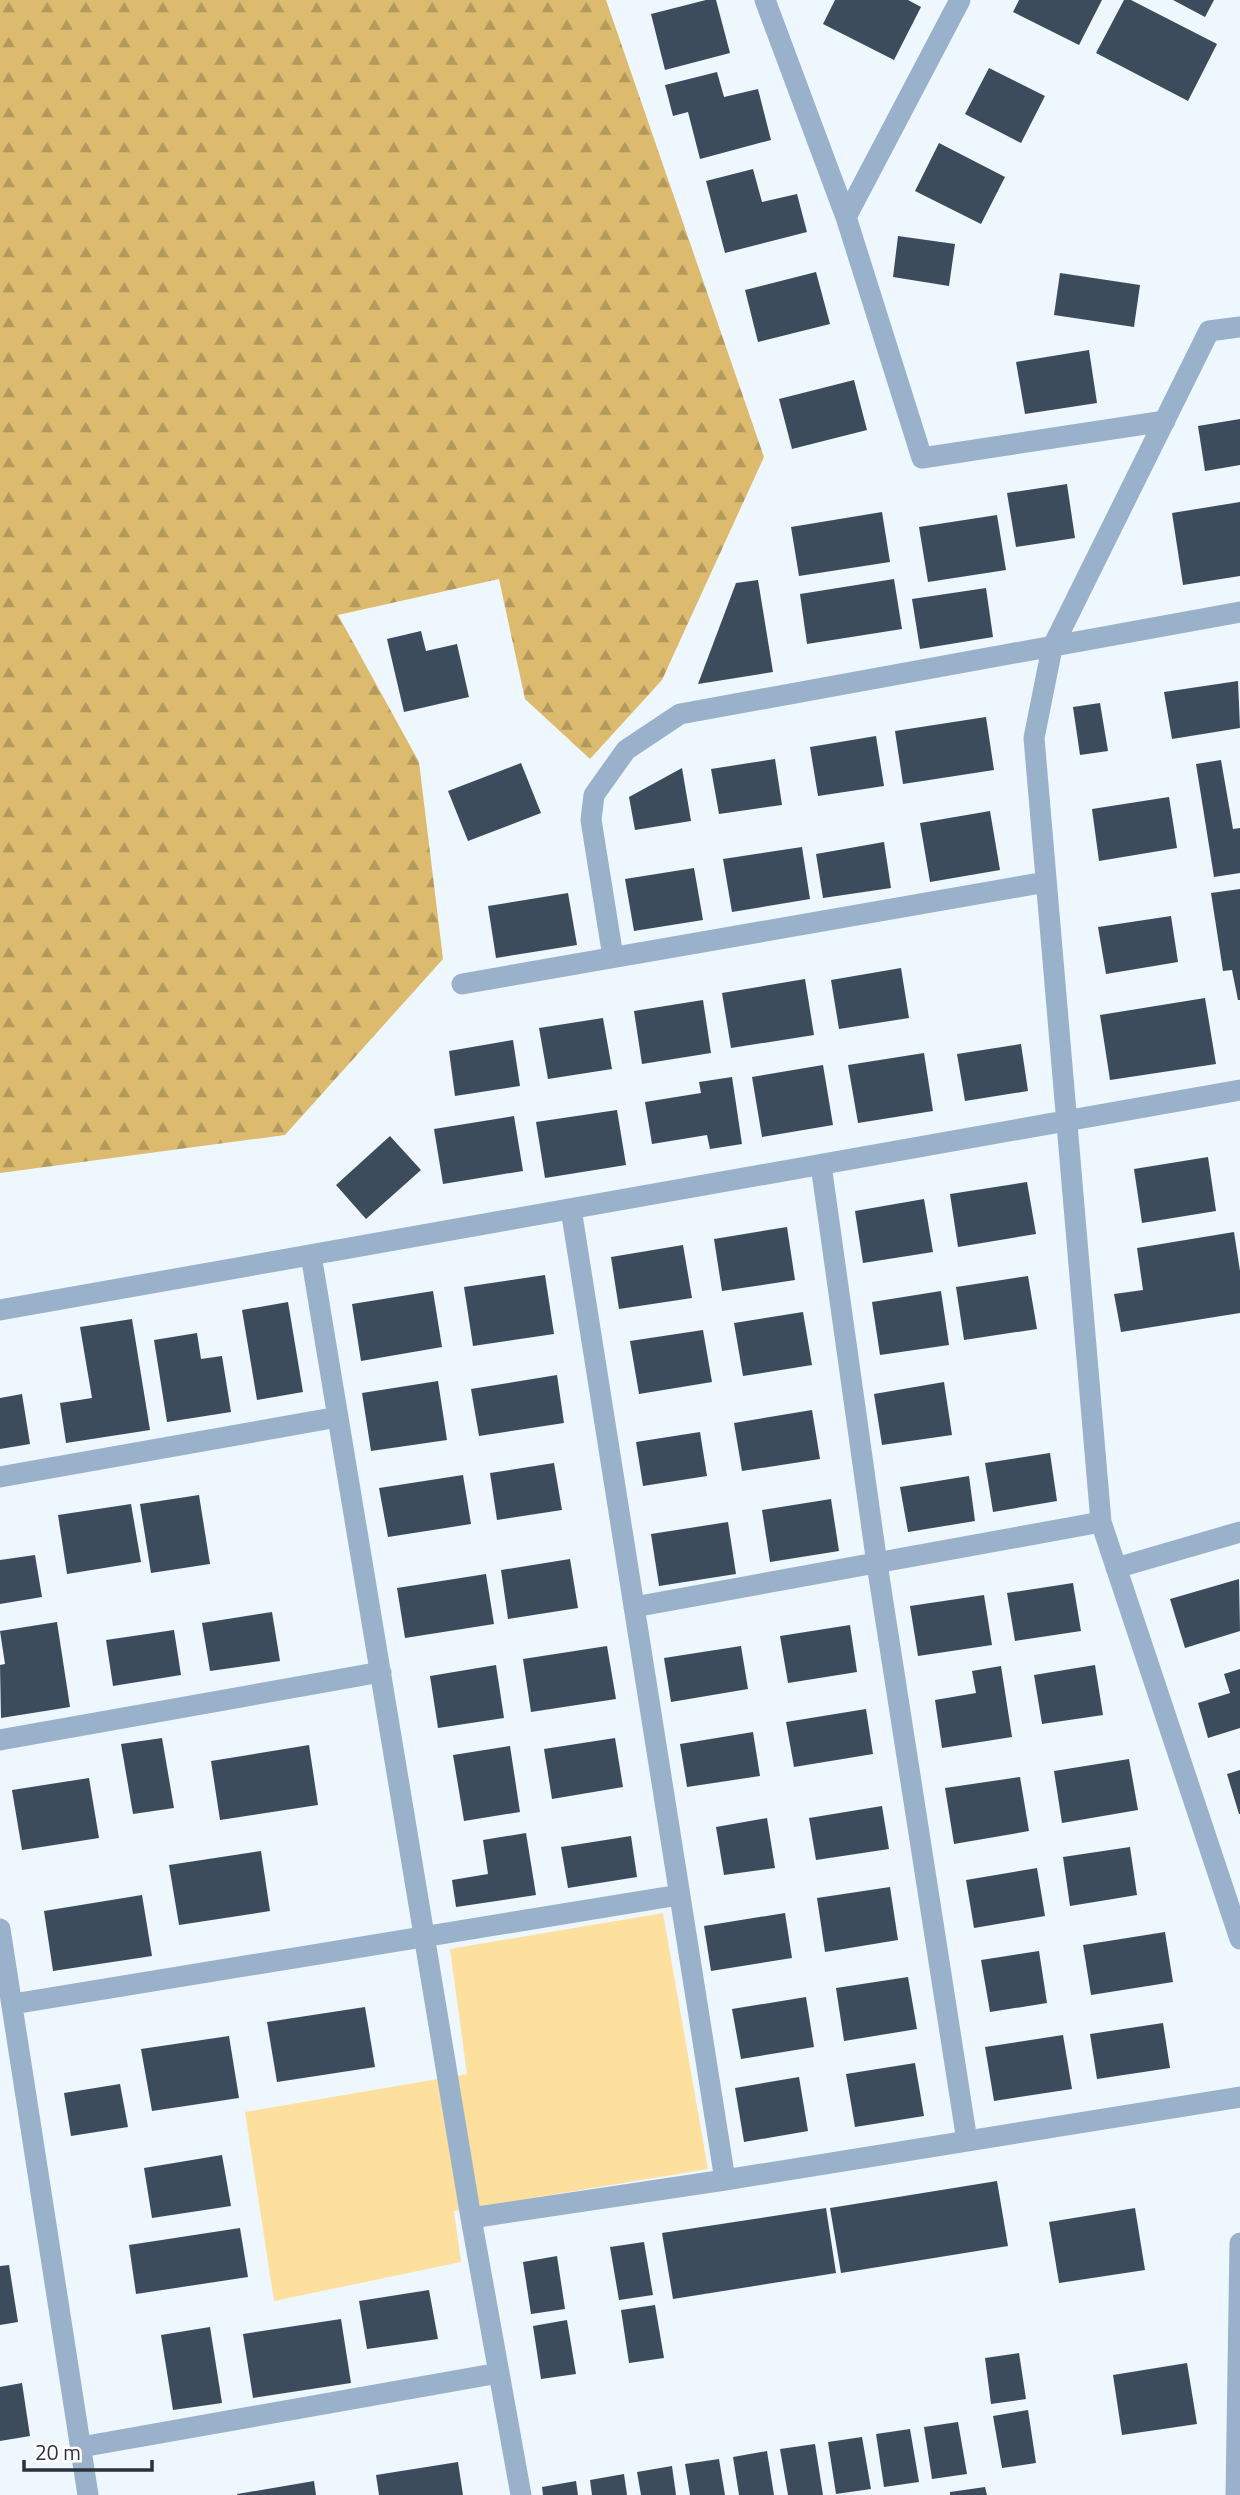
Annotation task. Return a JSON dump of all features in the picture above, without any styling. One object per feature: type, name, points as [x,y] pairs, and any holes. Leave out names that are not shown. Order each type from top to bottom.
[{"type":"street","points":[[765,0],[846,217],[922,458],[1165,421]]},
{"type":"street","points":[[846,217],[960,0]]},
{"type":"street","points":[[1240,327],[1209,331],[1052,648],[1034,738],[1101,1522],[1240,1939]]},
{"type":"street","points":[[613,957],[591,820],[593,795],[626,750],[680,714],[1240,612]]},
{"type":"street","points":[[462,984],[1046,882]]},
{"type":"street","points":[[0,1310],[1240,1090]]},
{"type":"street","points":[[821,1165],[877,1564],[967,2141]]},
{"type":"street","points":[[571,1209],[725,2180]]},
{"type":"street","points":[[311,1255],[471,2218],[521,2495]]},
{"type":"street","points":[[0,1477],[338,1417]]},
{"type":"street","points":[[634,1607],[1101,1522]]},
{"type":"street","points":[[1116,1568],[1240,1532]]},
{"type":"street","points":[[0,1740],[381,1672]]},
{"type":"street","points":[[13,2004],[679,1895]]},
{"type":"street","points":[[0,1929],[88,2495]]},
{"type":"street","points":[[471,2218],[1240,2097]]},
{"type":"street","points":[[1236,2495],[1240,2243]]},
{"type":"street","points":[[81,2446],[499,2373]]},
{"type":"green space","points":[[0,0],[606,0],[764,457],[662,680],[590,759],[525,699],[499,579],[338,615],[419,762],[443,959],[285,1135],[0,1173]]},
{"type":"shaded area","points":[[663,1913],[708,2169],[454,2211],[461,2262],[274,2301],[245,2112],[467,2074],[450,1949]]},
{"type":"building","points":[[706,0],[716,0],[730,53],[665,70],[651,14]]},
{"type":"building","points":[[835,0],[908,0],[921,7],[894,60],[823,24]]},
{"type":"building","points":[[1019,0],[1102,0],[1079,45],[1013,12]]},
{"type":"building","points":[[1124,0],[1131,0],[1217,44],[1188,101],[1096,53]]},
{"type":"building","points":[[1173,0],[1214,0],[1205,17]]},
{"type":"building","points":[[989,68],[1045,96],[1021,143],[965,114]]},
{"type":"building","points":[[717,72],[724,97],[758,89],[771,140],[700,159],[688,112],[673,116],[665,85]]},
{"type":"building","points":[[939,143],[1005,177],[981,224],[915,191]]},
{"type":"building","points":[[753,169],[762,202],[797,194],[807,232],[725,253],[706,181]]},
{"type":"building","points":[[898,236],[955,244],[949,286],[893,277]]},
{"type":"building","points":[[816,272],[830,324],[758,342],[745,290]]},
{"type":"building","points":[[1060,273],[1140,285],[1134,327],[1054,315]]},
{"type":"building","points":[[1089,350],[1097,403],[1025,414],[1016,362]]},
{"type":"building","points":[[854,380],[867,430],[792,449],[779,399]]},
{"type":"building","points":[[1240,419],[1240,465],[1205,471],[1198,426]]},
{"type":"building","points":[[1067,484],[1075,538],[1016,547],[1007,493]]},
{"type":"building","points":[[1240,502],[1240,576],[1183,585],[1172,513]]},
{"type":"building","points":[[882,512],[890,562],[799,576],[791,527]]},
{"type":"building","points":[[997,515],[1006,570],[928,582],[919,527]]},
{"type":"building","points":[[894,579],[902,629],[807,644],[800,594]]},
{"type":"building","points":[[758,580],[773,672],[698,684],[736,583]]},
{"type":"building","points":[[986,588],[993,637],[920,649],[912,599]]},
{"type":"building","points":[[421,631],[426,651],[457,644],[469,697],[404,712],[387,639]]},
{"type":"building","points":[[1238,681],[1240,728],[1172,739],[1164,692]]},
{"type":"building","points":[[1100,703],[1108,751],[1080,755],[1073,707]]},
{"type":"building","points":[[986,717],[994,770],[903,784],[895,731]]},
{"type":"building","points":[[876,736],[884,786],[818,796],[810,747]]},
{"type":"building","points":[[775,759],[782,805],[719,814],[711,769]]},
{"type":"building","points":[[1221,760],[1233,829],[1240,828],[1240,873],[1214,877],[1196,764]]},
{"type":"building","points":[[521,763],[541,813],[468,841],[448,791]]},
{"type":"building","points":[[682,768],[691,821],[635,830],[629,797]]},
{"type":"building","points":[[1169,797],[1177,848],[1099,861],[1092,809]]},
{"type":"building","points":[[990,811],[1000,870],[930,882],[920,823]]},
{"type":"building","points":[[884,842],[891,888],[823,898],[816,854]]},
{"type":"building","points":[[802,847],[810,899],[732,912],[723,859]]},
{"type":"building","points":[[694,868],[703,920],[634,931],[625,879]]},
{"type":"building","points":[[1240,889],[1238,1000],[1232,970],[1223,971],[1211,893]]},
{"type":"building","points":[[568,893],[577,945],[496,958],[488,906]]},
{"type":"building","points":[[1171,916],[1178,962],[1106,974],[1098,927]]},
{"type":"building","points":[[901,968],[909,1018],[839,1029],[831,980]]},
{"type":"building","points":[[805,979],[814,1035],[731,1048],[722,993]]},
{"type":"building","points":[[1205,998],[1216,1064],[1110,1080],[1100,1015]]},
{"type":"building","points":[[703,1000],[711,1053],[642,1064],[634,1011]]},
{"type":"building","points":[[603,1018],[612,1069],[548,1079],[539,1028]]},
{"type":"building","points":[[513,1040],[520,1086],[455,1096],[449,1051]]},
{"type":"building","points":[[1021,1044],[1028,1091],[965,1101],[957,1054]]},
{"type":"building","points":[[924,1053],[933,1111],[858,1123],[848,1065]]},
{"type":"building","points":[[823,1065],[833,1125],[762,1137],[752,1077]]},
{"type":"building","points":[[732,1077],[742,1144],[710,1149],[707,1135],[652,1144],[645,1102],[701,1093],[699,1082]]},
{"type":"building","points":[[617,1110],[626,1165],[545,1178],[536,1122]]},
{"type":"building","points":[[514,1116],[523,1171],[443,1184],[434,1129]]},
{"type":"building","points":[[390,1136],[421,1170],[366,1219],[336,1185]]},
{"type":"building","points":[[1208,1157],[1216,1211],[1142,1223],[1134,1169]]},
{"type":"building","points":[[1027,1182],[1036,1234],[958,1247],[950,1194]]},
{"type":"building","points":[[924,1199],[933,1252],[863,1263],[855,1211]]},
{"type":"building","points":[[787,1227],[795,1280],[722,1291],[714,1239]]},
{"type":"building","points":[[1234,1232],[1240,1271],[1240,1313],[1121,1332],[1114,1294],[1143,1290],[1137,1248]]},
{"type":"building","points":[[683,1245],[692,1298],[619,1309],[611,1257]]},
{"type":"building","points":[[545,1275],[554,1334],[473,1346],[464,1287]]},
{"type":"building","points":[[1028,1276],[1037,1329],[964,1340],[956,1287]]},
{"type":"building","points":[[433,1291],[442,1347],[361,1361],[352,1304]]},
{"type":"building","points":[[941,1291],[949,1345],[880,1355],[872,1302]]},
{"type":"building","points":[[288,1302],[303,1392],[257,1400],[242,1310]]},
{"type":"building","points":[[803,1312],[812,1365],[743,1376],[734,1323]]},
{"type":"building","points":[[132,1319],[150,1430],[66,1443],[60,1403],[92,1398],[80,1327]]},
{"type":"building","points":[[703,1330],[712,1382],[639,1394],[630,1341]]},
{"type":"building","points":[[197,1333],[201,1359],[222,1356],[231,1412],[167,1422],[154,1340]]},
{"type":"building","points":[[557,1375],[564,1423],[479,1436],[471,1389]]},
{"type":"building","points":[[438,1381],[447,1440],[371,1451],[362,1393]]},
{"type":"building","points":[[944,1382],[952,1435],[882,1445],[874,1394]]},
{"type":"building","points":[[22,1394],[30,1444],[0,1449],[0,1398]]},
{"type":"building","points":[[812,1410],[820,1459],[742,1471],[734,1423]]},
{"type":"building","points":[[700,1432],[707,1476],[643,1486],[636,1442]]},
{"type":"building","points":[[1050,1453],[1057,1501],[993,1512],[985,1463]]},
{"type":"building","points":[[554,1463],[562,1510],[497,1520],[490,1473]]},
{"type":"building","points":[[463,1475],[471,1524],[388,1537],[379,1488]]},
{"type":"building","points":[[969,1476],[975,1521],[908,1532],[900,1487]]},
{"type":"building","points":[[199,1495],[210,1564],[151,1573],[140,1504]]},
{"type":"building","points":[[831,1499],[839,1551],[770,1562],[762,1510]]},
{"type":"building","points":[[131,1504],[141,1562],[67,1574],[58,1515]]},
{"type":"building","points":[[728,1522],[736,1574],[659,1586],[651,1534]]},
{"type":"building","points":[[35,1555],[42,1597],[0,1604],[0,1560]]},
{"type":"building","points":[[570,1559],[578,1608],[508,1619],[501,1570]]},
{"type":"building","points":[[486,1574],[494,1624],[405,1638],[397,1588]]},
{"type":"building","points":[[1239,1579],[1240,1631],[1185,1648],[1170,1599]]},
{"type":"building","points":[[1073,1583],[1081,1631],[1015,1641],[1007,1593]]},
{"type":"building","points":[[984,1595],[992,1645],[918,1656],[910,1606]]},
{"type":"building","points":[[272,1612],[280,1661],[210,1671],[202,1623]]},
{"type":"building","points":[[57,1622],[70,1707],[1,1718],[0,1665],[5,1664],[0,1631]]},
{"type":"building","points":[[850,1625],[857,1672],[788,1683],[780,1636]]},
{"type":"building","points":[[174,1630],[181,1675],[113,1686],[106,1640]]},
{"type":"building","points":[[607,1646],[616,1699],[531,1712],[523,1659]]},
{"type":"building","points":[[741,1646],[748,1689],[671,1702],[664,1658]]},
{"type":"building","points":[[496,1665],[504,1718],[438,1728],[430,1676]]},
{"type":"building","points":[[1095,1665],[1103,1715],[1042,1724],[1034,1675]]},
{"type":"building","points":[[1001,1666],[1012,1737],[942,1748],[935,1700],[976,1693],[972,1671]]},
{"type":"building","points":[[1240,1669],[1240,1728],[1208,1738],[1198,1703],[1230,1693],[1224,1674]]},
{"type":"building","points":[[866,1709],[873,1754],[794,1767],[786,1722]]},
{"type":"building","points":[[753,1732],[760,1776],[687,1787],[680,1744]]},
{"type":"building","points":[[162,1738],[174,1808],[133,1814],[121,1744]]},
{"type":"building","points":[[615,1738],[623,1787],[552,1799],[544,1749]]},
{"type":"building","points":[[309,1745],[318,1805],[220,1820],[211,1761]]},
{"type":"building","points":[[510,1746],[520,1812],[464,1821],[453,1755]]},
{"type":"building","points":[[1129,1759],[1138,1810],[1062,1823],[1054,1771]]},
{"type":"building","points":[[1240,1770],[1240,1814],[1239,1814],[1227,1774]]},
{"type":"building","points":[[1020,1777],[1029,1831],[954,1844],[945,1788]]},
{"type":"building","points":[[89,1778],[99,1838],[22,1850],[12,1790]]},
{"type":"building","points":[[882,1806],[889,1849],[816,1860],[809,1818]]},
{"type":"building","points":[[767,1818],[775,1868],[724,1875],[716,1827]]},
{"type":"building","points":[[526,1833],[536,1895],[456,1907],[452,1880],[488,1874],[483,1840]]},
{"type":"building","points":[[631,1836],[637,1877],[568,1888],[561,1847]]},
{"type":"building","points":[[1130,1847],[1137,1895],[1070,1906],[1063,1857]]},
{"type":"building","points":[[261,1851],[270,1911],[179,1925],[169,1865]]},
{"type":"building","points":[[1037,1868],[1045,1916],[974,1928],[966,1880]]},
{"type":"building","points":[[890,1887],[898,1940],[825,1952],[817,1898]]},
{"type":"building","points":[[142,1895],[152,1956],[53,1971],[44,1911]]},
{"type":"building","points":[[785,1913],[792,1958],[711,1971],[704,1926]]},
{"type":"building","points":[[1165,1932],[1173,1982],[1091,1995],[1083,1945]]},
{"type":"building","points":[[1039,1951],[1047,2003],[990,2012],[981,1960]]},
{"type":"building","points":[[908,1977],[917,2029],[844,2041],[836,1988]]},
{"type":"building","points":[[806,1997],[814,2047],[741,2059],[732,2009]]},
{"type":"building","points":[[365,2007],[375,2067],[277,2082],[267,2022]]},
{"type":"building","points":[[1163,2023],[1170,2068],[1097,2079],[1090,2034]]},
{"type":"building","points":[[1063,2035],[1072,2089],[994,2101],[985,2047]]},
{"type":"building","points":[[229,2036],[239,2098],[152,2111],[141,2049]]},
{"type":"building","points":[[915,2063],[924,2116],[855,2127],[846,2074]]},
{"type":"building","points":[[799,2077],[808,2131],[744,2142],[735,2088]]},
{"type":"building","points":[[120,2084],[128,2127],[71,2136],[64,2093]]},
{"type":"building","points":[[222,2155],[231,2206],[152,2218],[144,2168]]},
{"type":"building","points":[[997,2181],[1008,2246],[841,2273],[830,2208]]},
{"type":"building","points":[[826,2208],[836,2273],[673,2299],[662,2233]]},
{"type":"building","points":[[1135,2208],[1145,2270],[1059,2283],[1049,2222]]},
{"type":"building","points":[[240,2228],[248,2277],[136,2294],[129,2245]]},
{"type":"building","points":[[644,2242],[653,2295],[619,2300],[610,2247]]},
{"type":"building","points":[[557,2256],[565,2309],[531,2314],[523,2262]]},
{"type":"building","points":[[9,2265],[18,2322],[0,2325],[0,2266]]},
{"type":"building","points":[[429,2290],[438,2339],[367,2349],[359,2301]]},
{"type":"building","points":[[655,2305],[664,2358],[629,2363],[621,2310]]},
{"type":"building","points":[[341,2319],[351,2383],[253,2398],[243,2334]]},
{"type":"building","points":[[567,2320],[576,2374],[541,2379],[533,2326]]},
{"type":"building","points":[[210,2327],[222,2403],[173,2410],[161,2335]]},
{"type":"building","points":[[1019,2353],[1026,2399],[991,2404],[985,2358]]},
{"type":"building","points":[[1187,2363],[1197,2424],[1122,2435],[1113,2375]]},
{"type":"building","points":[[22,2383],[30,2436],[0,2441],[0,2387]]},
{"type":"building","points":[[1028,2410],[1036,2463],[1002,2468],[993,2416]]},
{"type":"building","points":[[958,2422],[967,2474],[932,2479],[924,2427]]},
{"type":"building","points":[[910,2429],[919,2482],[884,2487],[876,2434]]},
{"type":"building","points":[[862,2437],[871,2489],[836,2494],[828,2442]]},
{"type":"building","points":[[815,2444],[823,2495],[788,2495],[780,2449]]},
{"type":"building","points":[[767,2451],[774,2495],[739,2495],[733,2457]]},
{"type":"building","points":[[719,2459],[725,2495],[690,2495],[685,2464]]},
{"type":"building","points":[[458,2462],[463,2495],[379,2495],[376,2475]]},
{"type":"building","points":[[672,2466],[676,2495],[641,2495],[637,2472]]},
{"type":"building","points":[[624,2474],[627,2495],[592,2495],[590,2480]]},
{"type":"building","points":[[314,2481],[316,2495],[237,2495],[237,2494]]},
{"type":"building","points":[[576,2481],[578,2495],[543,2495],[542,2487]]},
{"type":"building","points":[[985,2487],[987,2495],[950,2495],[950,2492]]}]
